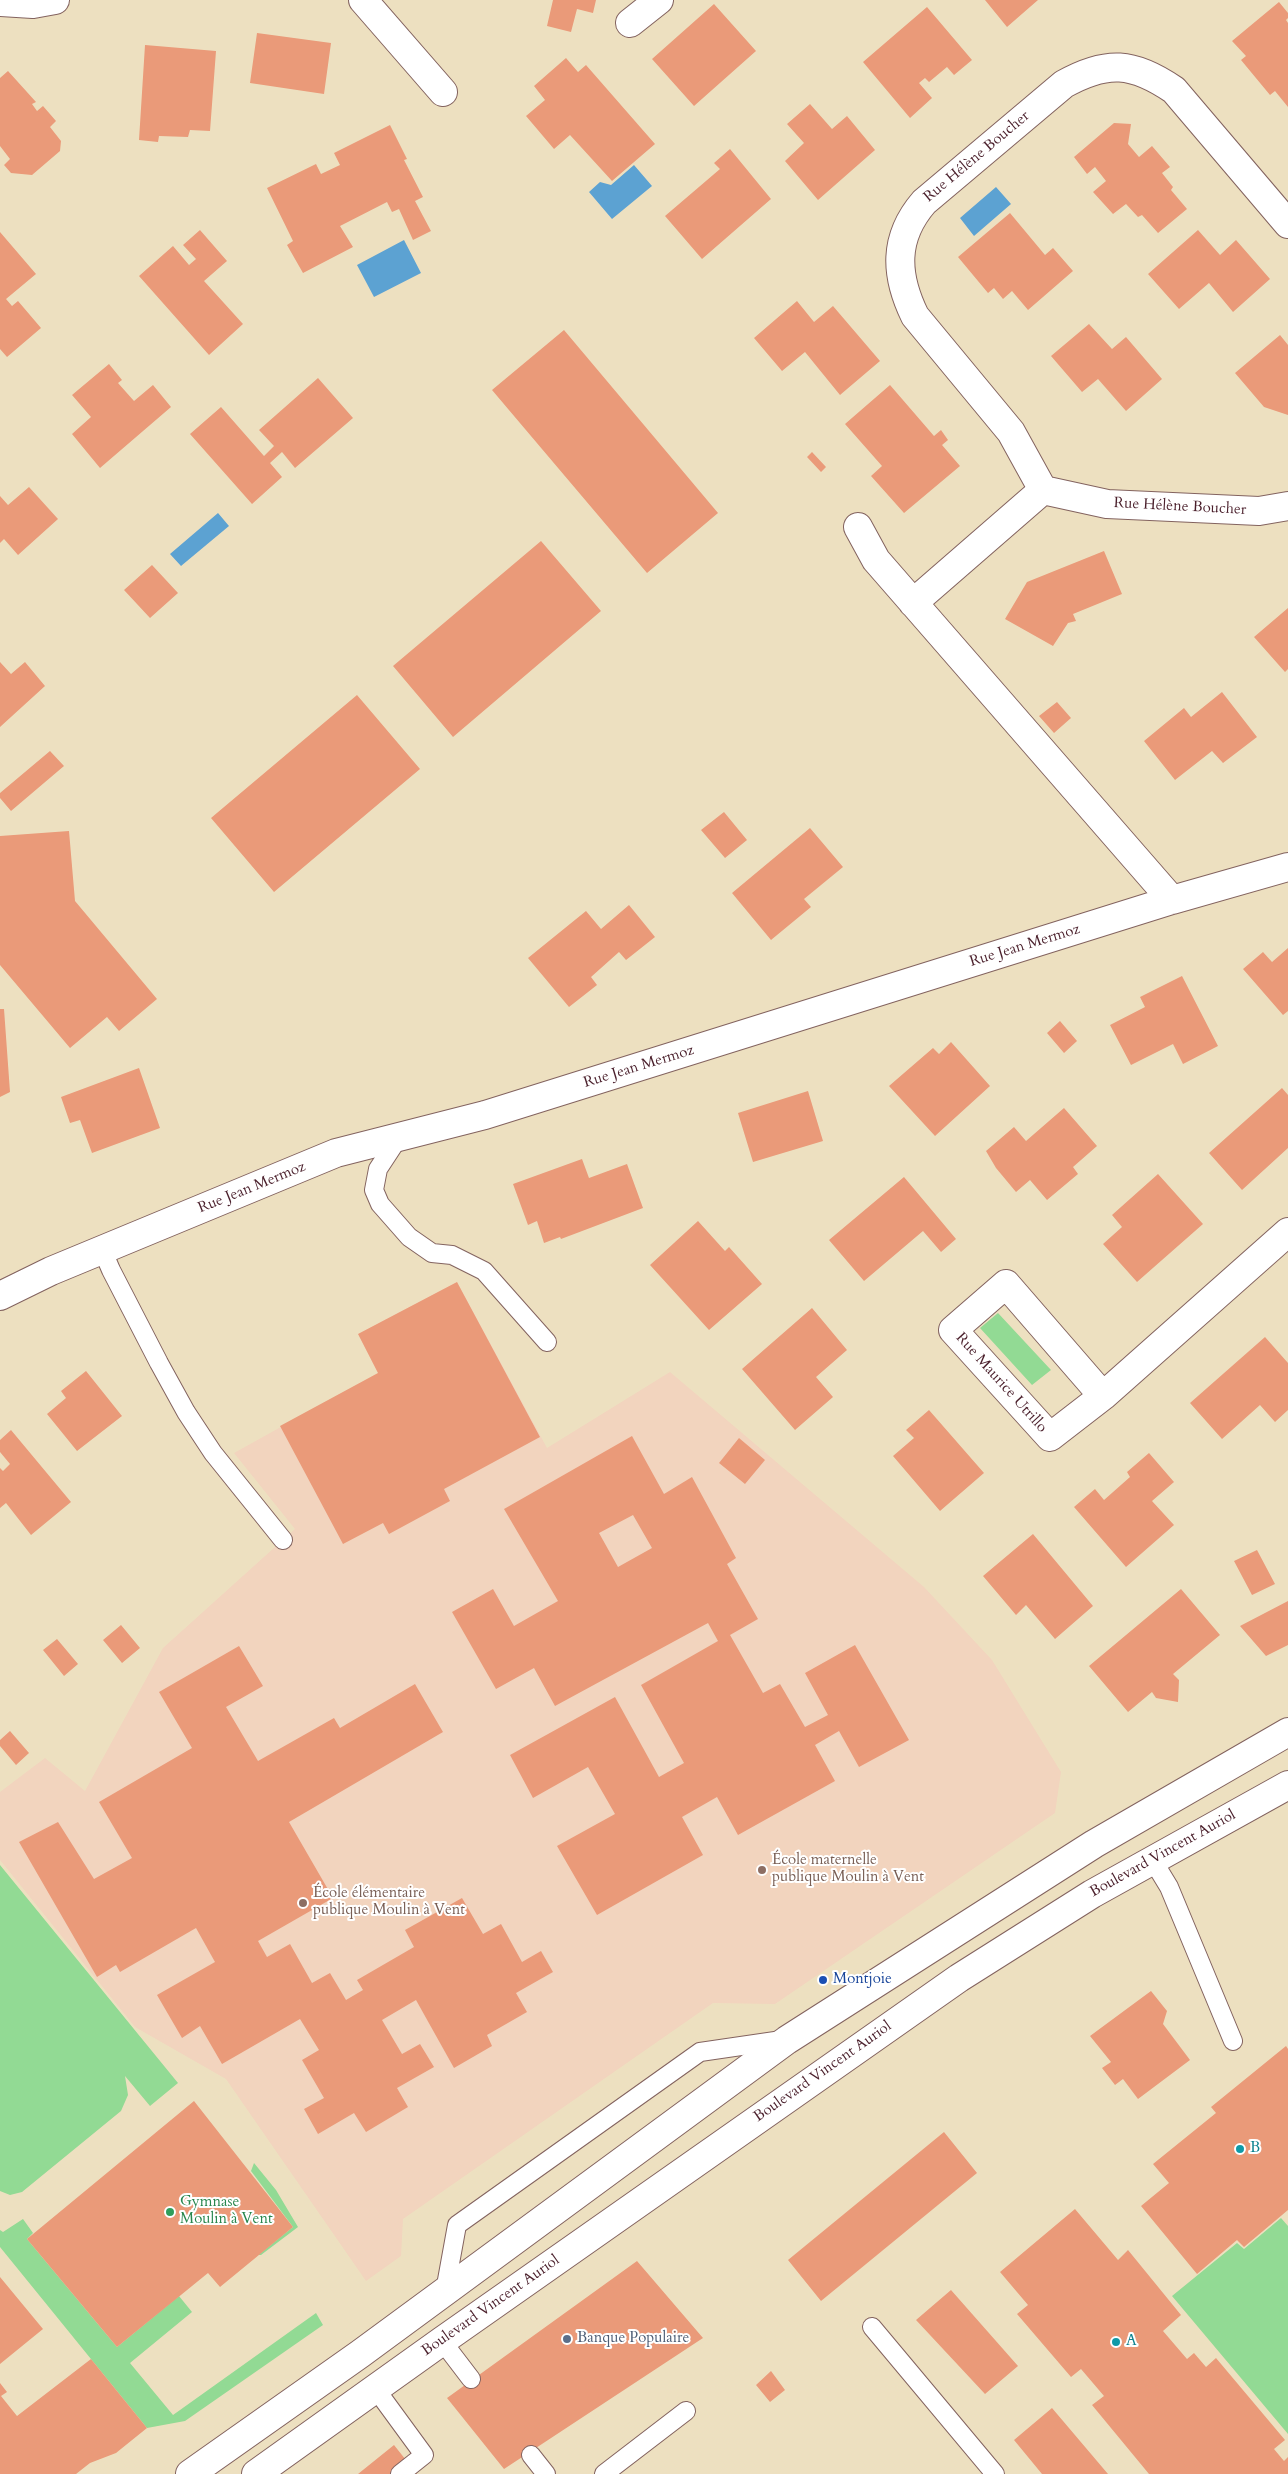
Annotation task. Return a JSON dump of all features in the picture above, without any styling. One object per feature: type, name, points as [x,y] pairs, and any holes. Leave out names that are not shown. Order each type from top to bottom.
[{"type":"street","points":[[0,2],[33,4],[55,0]]},
{"type":"street","points":[[363,0],[443,92]]},
{"type":"street","points":[[630,23],[659,0]]},
{"type":"street","name":"Rue Hélène Boucher","points":[[1288,224],[1174,90],[1155,77],[1137,69],[1123,66],[1083,74],[1064,84],[924,202],[912,215],[905,230],[900,251],[901,273],[906,296],[915,316],[1011,432],[1043,490],[1107,504],[1259,511],[1288,506]]},
{"type":"street","points":[[913,603],[1043,490]]},
{"type":"street","points":[[858,527],[876,560],[1172,900]]},
{"type":"street","name":"Rue Jean Mermoz","points":[[0,1296],[102,1249],[336,1154],[486,1115],[1172,900],[1288,866]]},
{"type":"street","name":"Rue Maurice Utrillo","points":[[1103,1396],[1006,1284],[953,1330],[1050,1437],[1103,1396],[1288,1232]]},
{"type":"street","points":[[190,2474],[445,2291],[787,2040],[1094,1844],[1288,1732]]},
{"type":"street","name":"Boulevard Vincent Auriol","points":[[262,2472],[375,2388],[950,1984],[1092,1894],[1288,1785]]},
{"type":"lane","points":[[399,1137],[386,1154],[378,1169],[374,1190],[380,1204],[410,1237],[432,1253],[452,1255],[484,1272],[547,1342]]},
{"type":"lane","points":[[102,1249],[158,1363],[186,1412],[213,1453],[283,1540]]},
{"type":"lane","points":[[1152,1859],[1169,1887],[1233,2041]]},
{"type":"lane","points":[[445,2291],[457,2225],[700,2052],[787,2040]]},
{"type":"lane","points":[[872,2327],[995,2474]]},
{"type":"lane","points":[[442,2341],[471,2379]]},
{"type":"lane","points":[[375,2388],[424,2454],[400,2474]]},
{"type":"lane","points":[[604,2474],[686,2411]]},
{"type":"lane","points":[[531,2455],[546,2474]]},
{"type":"shaded area","points":[[457,1282],[547,1448],[670,1372],[924,1587],[992,1660],[1061,1772],[1055,1813],[775,2004],[713,2003],[403,2219],[401,2256],[366,2281],[226,2079],[135,2027],[0,1860],[0,1792],[45,1758],[85,1791],[163,1648],[295,1529],[234,1453],[378,1373],[358,1334]]},
{"type":"green space","points":[[998,1313],[1051,1370],[1032,1385],[980,1328]]},
{"type":"green space","points":[[0,1865],[178,2083],[150,2106],[125,2076],[128,2095],[121,2111],[22,2192],[10,2195],[0,2191]]},
{"type":"green space","points":[[254,2163],[276,2190],[298,2227],[261,2255],[258,2255],[293,2227],[251,2171]]},
{"type":"green space","points":[[1281,2218],[1288,2226],[1288,2434],[1172,2296],[1237,2243],[1244,2249]]},
{"type":"green space","points":[[23,2219],[33,2233],[27,2239],[117,2347],[179,2296],[192,2312],[130,2363],[173,2415],[316,2313],[323,2325],[185,2421],[147,2428],[0,2247],[0,2230],[3,2232]]},
{"type":"water","points":[[634,165],[652,186],[612,219],[589,192],[600,182],[611,185]]},
{"type":"water","points":[[996,187],[1011,204],[974,236],[960,218]]},
{"type":"water","points":[[404,240],[421,273],[374,297],[357,265]]},
{"type":"water","points":[[218,513],[229,526],[181,566],[170,554]]},
{"type":"building","points":[[553,0],[596,0],[593,13],[577,9],[571,32],[547,26]]},
{"type":"building","points":[[985,0],[1038,0],[1007,27]]},
{"type":"building","points":[[1279,2],[1288,13],[1286,20],[1288,23],[1288,107],[1275,91],[1270,95],[1241,60],[1246,56],[1232,41]]},
{"type":"building","points":[[714,4],[756,51],[694,106],[652,59]]},
{"type":"building","points":[[927,7],[972,60],[954,75],[947,67],[929,82],[925,78],[919,83],[932,98],[910,118],[863,62]]},
{"type":"building","points":[[257,33],[331,43],[324,94],[250,83]]},
{"type":"building","points":[[145,45],[216,51],[210,131],[190,130],[188,137],[159,136],[158,142],[139,140]]},
{"type":"building","points":[[566,58],[578,72],[586,65],[655,144],[612,181],[570,135],[554,149],[526,116],[545,100],[534,86]]},
{"type":"building","points":[[8,71],[36,102],[32,104],[37,111],[43,106],[56,121],[50,127],[61,141],[60,151],[32,175],[11,173],[4,165],[10,159],[0,146],[0,78]]},
{"type":"building","points":[[810,104],[832,129],[847,116],[875,150],[818,200],[785,161],[804,143],[787,124]]},
{"type":"building","points":[[1114,123],[1131,124],[1128,144],[1139,157],[1152,146],[1170,167],[1162,173],[1173,187],[1171,190],[1187,209],[1158,233],[1142,215],[1138,217],[1126,204],[1113,214],[1093,192],[1106,181],[1095,167],[1087,174],[1074,157]]},
{"type":"building","points":[[390,125],[407,159],[404,160],[423,197],[415,201],[431,231],[413,240],[399,209],[392,212],[387,202],[340,226],[353,247],[303,273],[287,245],[293,241],[267,188],[316,164],[321,174],[340,165],[334,153]]},
{"type":"building","points":[[730,149],[771,199],[702,259],[665,216],[720,169],[714,163]]},
{"type":"building","points":[[1010,213],[1045,255],[1053,248],[1073,271],[1028,310],[1012,291],[1003,299],[994,288],[988,293],[958,257]]},
{"type":"building","points":[[200,230],[227,261],[204,281],[243,324],[209,355],[139,276],[173,246],[189,265],[196,259],[183,245]]},
{"type":"building","points":[[1198,230],[1220,255],[1236,240],[1270,279],[1233,312],[1209,283],[1179,309],[1148,274]]},
{"type":"building","points":[[0,232],[36,274],[6,299],[12,306],[18,301],[41,328],[7,357],[0,349]]},
{"type":"building","points":[[797,301],[814,322],[833,306],[880,361],[840,395],[805,352],[782,371],[754,338]]},
{"type":"building","points":[[1089,324],[1112,349],[1126,337],[1162,379],[1126,411],[1098,379],[1082,392],[1051,356]]},
{"type":"building","points":[[564,330],[718,513],[647,573],[492,390]]},
{"type":"building","points":[[1280,335],[1288,345],[1288,415],[1264,407],[1235,373]]},
{"type":"building","points":[[109,364],[122,380],[118,383],[134,401],[153,385],[171,407],[100,468],[72,434],[91,417],[72,395]]},
{"type":"building","points":[[318,378],[353,418],[295,468],[282,452],[270,463],[282,477],[252,504],[190,434],[221,407],[264,456],[274,446],[259,430]]},
{"type":"building","points":[[890,385],[934,436],[941,430],[948,440],[942,445],[960,466],[904,513],[871,476],[882,466],[845,424]]},
{"type":"building","points":[[812,452],[826,467],[821,472],[807,457]]},
{"type":"building","points":[[29,487],[58,519],[18,555],[4,539],[0,543],[0,496],[8,505]]},
{"type":"building","points":[[541,541],[601,611],[453,737],[393,666]]},
{"type":"building","points":[[1104,551],[1122,594],[1073,614],[1076,621],[1068,623],[1053,646],[1005,619],[1027,582]]},
{"type":"building","points":[[152,565],[178,593],[150,618],[124,590]]},
{"type":"building","points":[[1288,608],[1288,669],[1285,672],[1254,637]]},
{"type":"building","points":[[0,662],[11,674],[25,662],[45,686],[0,727]]},
{"type":"building","points":[[1222,692],[1257,737],[1223,763],[1212,751],[1175,780],[1144,741],[1184,708],[1191,717]]},
{"type":"building","points":[[357,695],[420,769],[274,892],[211,818]]},
{"type":"building","points":[[1057,702],[1071,718],[1054,733],[1039,716]]},
{"type":"building","points":[[50,751],[64,766],[11,811],[0,798],[0,793]]},
{"type":"building","points":[[724,812],[747,840],[725,858],[701,830]]},
{"type":"building","points":[[810,828],[843,867],[804,899],[811,907],[771,940],[732,893]]},
{"type":"building","points":[[69,831],[75,901],[157,999],[119,1031],[107,1017],[70,1048],[0,965],[0,836]]},
{"type":"building","points":[[629,905],[655,937],[626,960],[619,952],[591,977],[597,985],[569,1007],[528,958],[586,911],[601,929]]},
{"type":"building","points":[[1288,948],[1288,1011],[1283,1015],[1243,969],[1263,952],[1272,962]]},
{"type":"building","points":[[1182,976],[1218,1046],[1183,1064],[1173,1044],[1131,1065],[1110,1025],[1145,1007],[1140,997]]},
{"type":"building","points":[[0,1009],[4,1009],[10,1092],[0,1097]]},
{"type":"building","points":[[1060,1021],[1077,1041],[1064,1053],[1047,1033]]},
{"type":"building","points":[[951,1042],[990,1086],[935,1136],[889,1086],[933,1048],[939,1054]]},
{"type":"building","points":[[139,1068],[160,1128],[92,1153],[80,1120],[70,1123],[61,1097]]},
{"type":"building","points":[[1282,1088],[1288,1095],[1288,1148],[1242,1190],[1209,1153]]},
{"type":"building","points":[[808,1091],[823,1141],[753,1162],[738,1113]]},
{"type":"building","points":[[1064,1108],[1097,1146],[1073,1167],[1078,1174],[1047,1200],[1030,1180],[1016,1192],[996,1168],[986,1151],[1014,1127],[1026,1141]]},
{"type":"building","points":[[582,1159],[589,1178],[627,1164],[643,1208],[561,1239],[560,1237],[544,1243],[537,1221],[528,1225],[513,1184]]},
{"type":"building","points":[[1158,1174],[1203,1224],[1137,1282],[1103,1244],[1122,1227],[1112,1215]]},
{"type":"building","points":[[904,1177],[956,1239],[941,1252],[923,1231],[864,1281],[829,1240]]},
{"type":"building","points":[[698,1221],[725,1251],[729,1247],[762,1284],[709,1330],[650,1265]]},
{"type":"building","points":[[457,1282],[540,1437],[444,1489],[450,1501],[389,1534],[383,1523],[343,1544],[280,1426],[378,1373],[358,1334]]},
{"type":"building","points":[[812,1308],[847,1350],[816,1377],[833,1397],[795,1430],[742,1369]]},
{"type":"building","points":[[1265,1337],[1288,1363],[1288,1410],[1275,1422],[1260,1405],[1222,1439],[1190,1403]]},
{"type":"building","points":[[86,1371],[122,1416],[77,1451],[47,1414],[66,1398],[61,1391]]},
{"type":"building","points":[[929,1410],[984,1473],[940,1511],[893,1456],[914,1438],[906,1430]]},
{"type":"building","points":[[11,1430],[71,1502],[31,1535],[6,1503],[0,1508],[0,1468],[3,1471],[10,1464],[0,1452],[0,1440]]},
{"type":"building","points":[[632,1436],[664,1494],[692,1477],[736,1558],[727,1564],[758,1619],[730,1635],[763,1693],[780,1684],[805,1727],[828,1715],[805,1673],[855,1645],[909,1740],[859,1767],[839,1731],[815,1745],[835,1781],[738,1835],[717,1797],[682,1817],[703,1855],[597,1915],[557,1846],[615,1814],[588,1767],[533,1798],[510,1755],[615,1697],[659,1777],[684,1763],[641,1685],[718,1641],[708,1623],[555,1706],[534,1668],[496,1689],[452,1612],[493,1589],[514,1626],[558,1601],[504,1509]],"holes":[[[633,1515],[652,1548],[618,1567],[599,1533]]]},
{"type":"building","points":[[739,1438],[765,1460],[745,1484],[719,1463]]},
{"type":"building","points":[[1149,1453],[1174,1482],[1152,1501],[1174,1525],[1126,1567],[1074,1507],[1095,1489],[1104,1500],[1130,1477],[1127,1472]]},
{"type":"building","points":[[1033,1534],[1093,1606],[1055,1639],[1026,1605],[1016,1615],[983,1576]]},
{"type":"building","points":[[1257,1550],[1275,1584],[1252,1595],[1234,1561]]},
{"type":"building","points":[[1181,1589],[1220,1635],[1173,1674],[1179,1680],[1178,1702],[1156,1698],[1152,1692],[1128,1712],[1089,1666]]},
{"type":"building","points":[[1288,1601],[1288,1645],[1266,1656],[1240,1626]]},
{"type":"building","points":[[121,1625],[140,1648],[122,1663],[103,1640]]},
{"type":"building","points":[[57,1639],[78,1664],[64,1676],[43,1650]]},
{"type":"building","points":[[239,1646],[263,1686],[226,1707],[258,1761],[334,1718],[340,1728],[415,1684],[443,1732],[289,1822],[333,1898],[258,1941],[267,1957],[290,1944],[312,1983],[330,1973],[346,2000],[363,1990],[357,1980],[414,1947],[405,1930],[462,1898],[483,1934],[501,1924],[522,1962],[541,1951],[553,1972],[516,1993],[527,2012],[487,2035],[492,2046],[454,2068],[416,2000],[382,2020],[402,2054],[420,2044],[434,2067],[397,2088],[408,2107],[366,2132],[354,2113],[318,2134],[304,2109],[324,2098],[302,2060],[319,2050],[300,2019],[222,2064],[200,2026],[182,2038],[157,1995],[215,1962],[196,1928],[120,1972],[116,1965],[97,1977],[19,1842],[58,1822],[94,1879],[132,1858],[99,1802],[192,1748],[159,1692]]},
{"type":"building","points":[[10,1731],[29,1753],[16,1765],[0,1746],[0,1740]]},
{"type":"building","points":[[1151,1991],[1167,2011],[1163,2024],[1190,2060],[1138,2099],[1123,2079],[1115,2085],[1102,2068],[1111,2062],[1090,2036]]},
{"type":"building","name":"B","points":[[1286,2046],[1288,2049],[1288,2210],[1244,2247],[1237,2240],[1197,2274],[1141,2206],[1169,2183],[1153,2164],[1216,2113],[1211,2107]]},
{"type":"building","name":"Gymnase Moulin à Vent","points":[[194,2101],[293,2227],[220,2287],[208,2273],[117,2347],[27,2239]]},
{"type":"building","points":[[944,2132],[977,2173],[821,2301],[788,2260]]},
{"type":"building","name":"A","points":[[1075,2209],[1118,2260],[1128,2250],[1181,2315],[1163,2331],[1187,2359],[1194,2353],[1206,2367],[1216,2358],[1285,2440],[1274,2449],[1284,2461],[1288,2457],[1288,2474],[1149,2474],[1092,2405],[1104,2396],[1081,2369],[1071,2377],[1017,2314],[1028,2305],[1000,2272]]},
{"type":"building","points":[[637,2261],[703,2338],[504,2469],[447,2398]]},
{"type":"building","points":[[0,2277],[43,2329],[0,2364]]},
{"type":"building","points":[[951,2290],[1018,2366],[985,2394],[916,2320]]},
{"type":"building","points":[[91,2359],[147,2428],[116,2453],[90,2463],[76,2474],[0,2474],[0,2383],[7,2392],[1,2396],[17,2416]]},
{"type":"building","points":[[771,2371],[785,2390],[770,2402],[756,2385]]},
{"type":"building","points":[[1052,2408],[1108,2474],[1042,2474],[1014,2440]]},
{"type":"building","points":[[394,2445],[417,2474],[358,2474]]},
{"type":"place","name":"École maternelle publique Moulin à Vent","points":[[762,1870]]},
{"type":"place","name":"École élémentaire publique Moulin à Vent","points":[[303,1903]]},
{"type":"place","name":"Montjoie","points":[[823,1980]]},
{"type":"place","name":"B","points":[[1240,2149]]},
{"type":"place","name":"Gymnase Moulin à Vent","points":[[170,2212]]},
{"type":"place","name":"Banque Populaire","points":[[567,2339]]},
{"type":"place","name":"A","points":[[1116,2342]]}]
